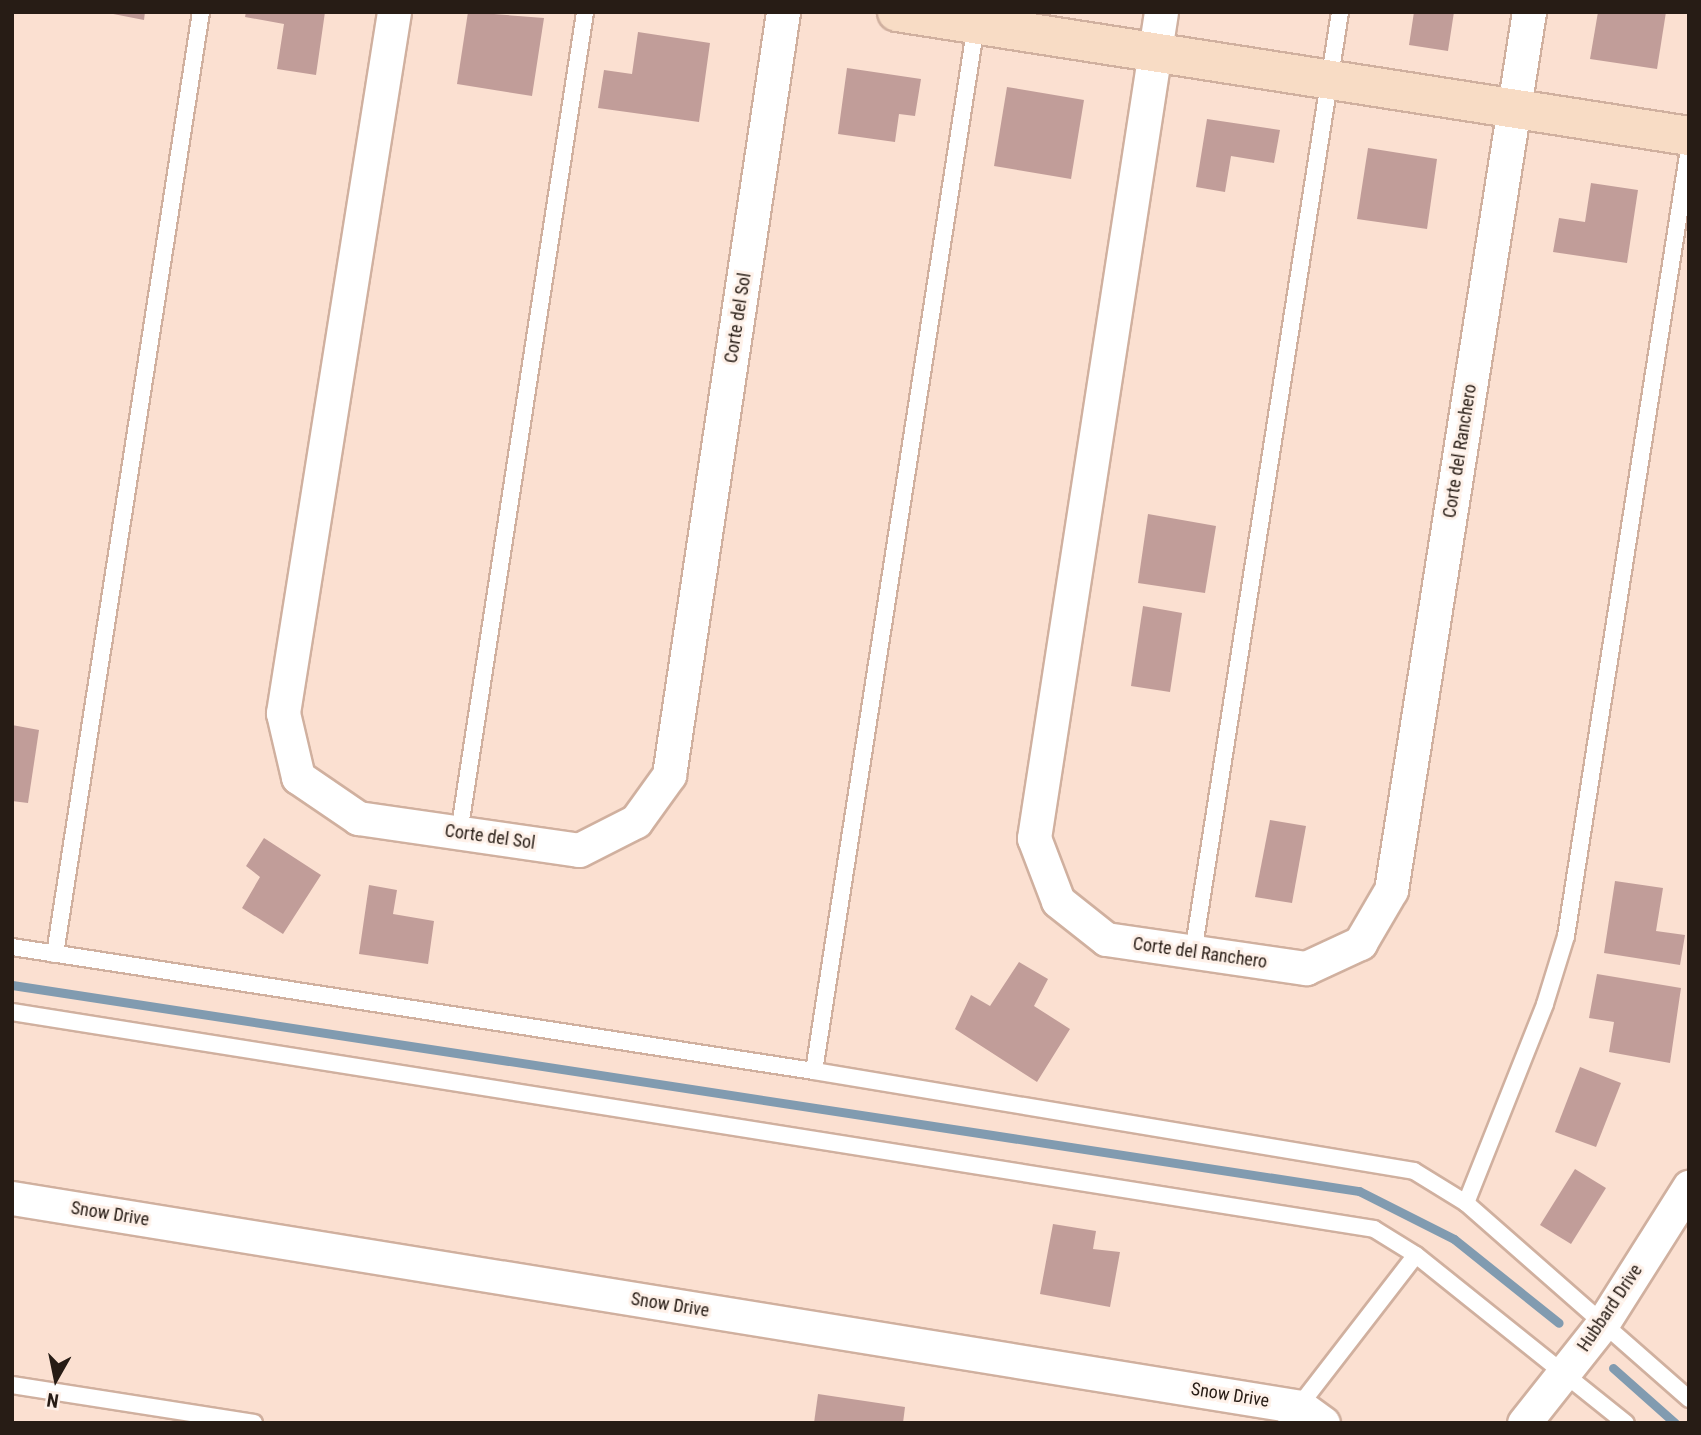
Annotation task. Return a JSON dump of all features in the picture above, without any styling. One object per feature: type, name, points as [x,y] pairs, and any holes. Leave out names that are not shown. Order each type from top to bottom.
[{"type":"street","name":"Corte del Sol","points":[[394,12],[283,713],[298,777],[358,818],[579,850],[636,821],[669,775],[783,12]]},
{"type":"street","points":[[897,12],[977,18],[1155,52],[1689,136]]},
{"type":"street","name":"Corte del Ranchero","points":[[1161,12],[1034,838],[1058,901],[1106,939],[1307,968],[1360,943],[1391,890],[1529,12]]},
{"type":"street","name":"Hubbard Drive","points":[[1524,1423],[1601,1326],[1689,1187]]},
{"type":"street","name":"Snow Drive","points":[[12,1199],[1303,1417]]},
{"type":"lane","points":[[55,954],[201,12]]},
{"type":"lane","points":[[459,833],[585,12]]},
{"type":"lane","points":[[1193,953],[1340,12]]},
{"type":"lane","points":[[814,1071],[977,18]]},
{"type":"lane","points":[[1466,1203],[1545,1004],[1566,936],[1689,149]]},
{"type":"lane","points":[[12,947],[814,1071],[1414,1171],[1466,1203],[1601,1326],[1689,1399]]},
{"type":"lane","points":[[12,1012],[1338,1220],[1374,1228],[1416,1255],[1626,1423]]},
{"type":"lane","points":[[1303,1417],[1416,1255]]},
{"type":"lane","points":[[12,1385],[254,1423]]},
{"type":"building","points":[[103,12],[145,12],[144,20]]},
{"type":"building","points":[[246,12],[325,12],[316,75],[277,69],[284,24],[245,17]]},
{"type":"building","points":[[468,12],[544,18],[532,96],[457,84]]},
{"type":"building","points":[[1414,12],[1454,12],[1448,51],[1409,45]]},
{"type":"building","points":[[1598,12],[1666,12],[1657,69],[1590,59]]},
{"type":"building","points":[[638,32],[710,43],[699,122],[598,108],[604,70],[632,74]]},
{"type":"building","points":[[847,68],[921,79],[915,116],[899,114],[895,142],[838,134]]},
{"type":"building","points":[[1007,87],[1084,100],[1071,179],[994,166]]},
{"type":"building","points":[[1207,119],[1280,130],[1274,163],[1231,156],[1225,192],[1196,187]]},
{"type":"building","points":[[1368,148],[1437,159],[1427,229],[1357,219]]},
{"type":"building","points":[[1591,183],[1638,190],[1627,263],[1553,252],[1559,218],[1585,222]]},
{"type":"building","points":[[1148,514],[1216,526],[1205,593],[1138,583]]},
{"type":"building","points":[[1143,606],[1182,613],[1170,692],[1131,686]]},
{"type":"building","points":[[12,725],[39,730],[28,803],[12,801]]},
{"type":"building","points":[[1270,820],[1306,826],[1292,903],[1255,897]]},
{"type":"building","points":[[264,838],[321,875],[283,934],[242,908],[260,877],[246,866]]},
{"type":"building","points":[[1615,881],[1663,888],[1656,931],[1685,935],[1680,965],[1604,953]]},
{"type":"building","points":[[369,885],[397,890],[393,914],[434,921],[428,964],[359,954]]},
{"type":"building","points":[[1019,962],[1048,979],[1034,1006],[1070,1029],[1037,1082],[955,1029],[971,995],[990,1006]]},
{"type":"building","points":[[1597,974],[1681,988],[1670,1063],[1609,1052],[1614,1022],[1589,1018]]},
{"type":"building","points":[[1580,1067],[1621,1083],[1596,1147],[1555,1132]]},
{"type":"building","points":[[1575,1169],[1606,1188],[1571,1244],[1540,1225]]},
{"type":"building","points":[[1053,1224],[1096,1231],[1093,1249],[1120,1252],[1110,1307],[1040,1294]]},
{"type":"building","points":[[818,1394],[905,1407],[903,1423],[814,1423]]},
{"type":"waterway","points":[[12,985],[1359,1191],[1454,1239],[1559,1323]]},
{"type":"waterway","points":[[1613,1368],[1675,1423]]}]
